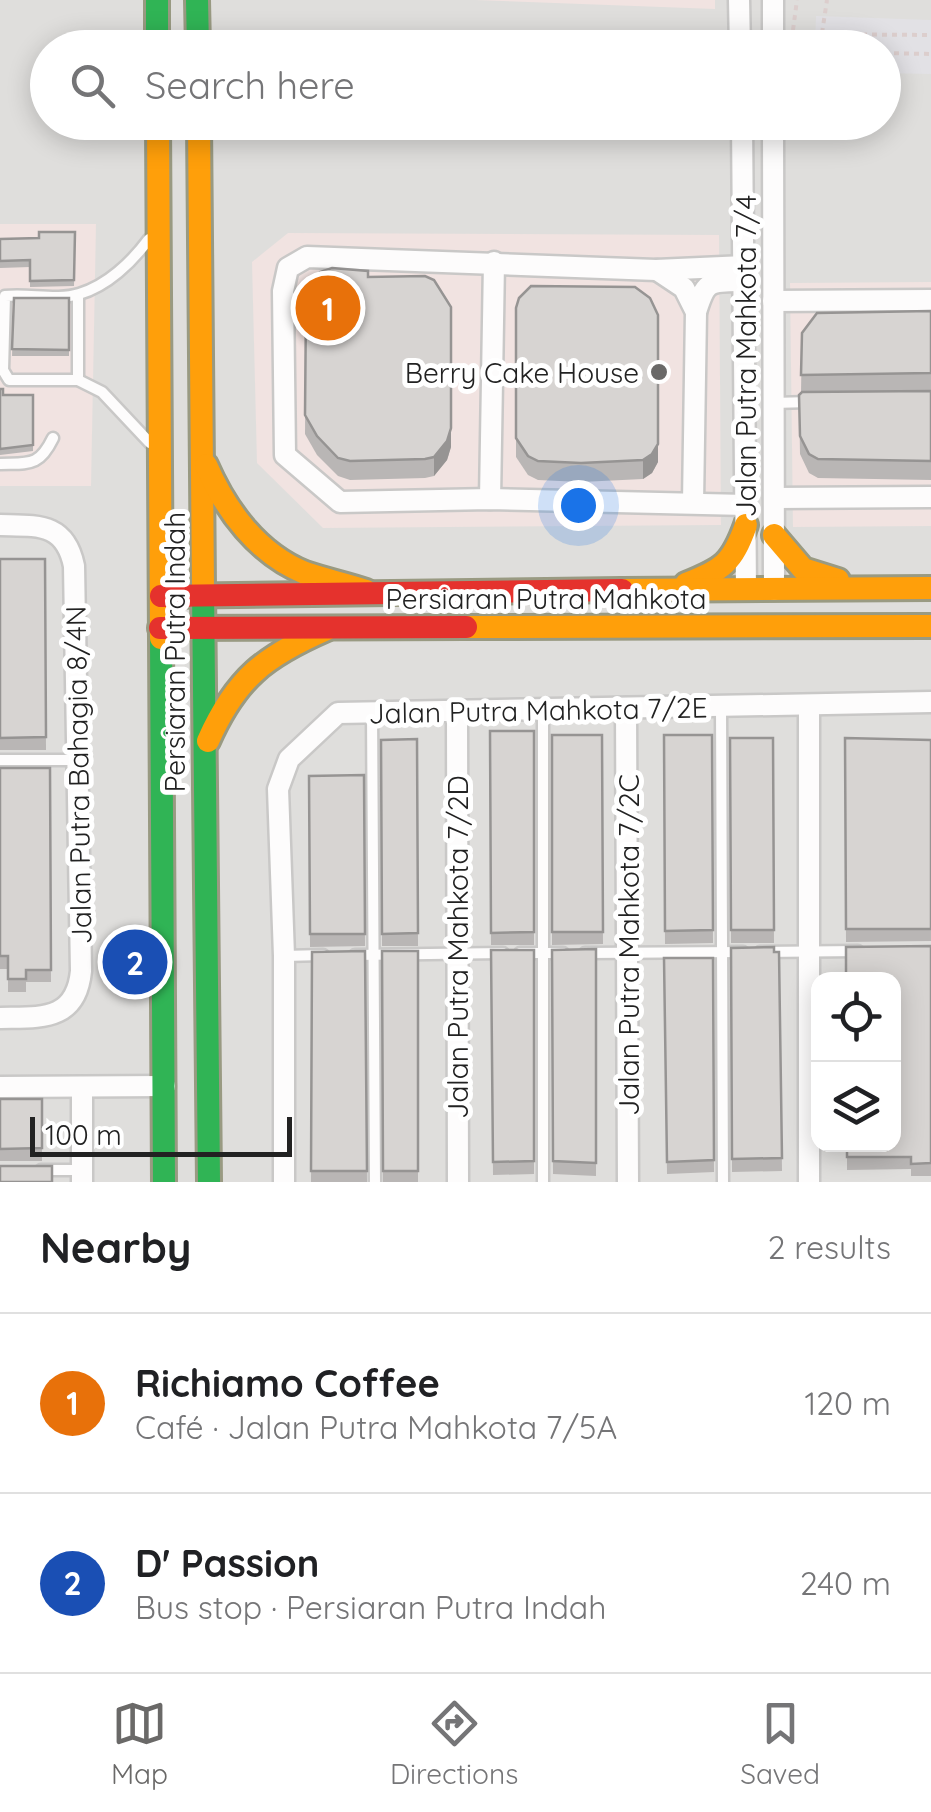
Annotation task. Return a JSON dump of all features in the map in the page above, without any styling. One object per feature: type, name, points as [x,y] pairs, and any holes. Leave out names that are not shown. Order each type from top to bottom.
[{"type":"main road","points":[[157,0],[157,30]]},
{"type":"main road","points":[[198,0],[198,30]]},
{"type":"main road","name":"Persiaran Putra Indah","points":[[158,140],[164,1182]]},
{"type":"main road","name":"Persiaran Putra Indah","points":[[199,140],[209,1182]]},
{"type":"main road","points":[[202,456],[215,488],[237,520],[266,548],[292,567],[366,591]]},
{"type":"main road","points":[[670,590],[719,573],[730,562],[746,515]]},
{"type":"main road","points":[[774,535],[803,569],[857,589]]},
{"type":"main road","points":[[655,628],[768,599],[857,589],[931,588]]},
{"type":"main road","points":[[746,590],[850,618],[860,627]]},
{"type":"main road","name":"Persiaran Putra Mahkota","points":[[161,596],[746,590]]},
{"type":"main road","name":"Persiaran Putra Mahkota","points":[[160,628],[931,626]]},
{"type":"main road","points":[[204,750],[218,717],[251,671],[268,656],[327,629]]},
{"type":"street","points":[[740,0],[740,30]]},
{"type":"street","points":[[773,0],[773,30]]},
{"type":"street","name":"Jalan Putra Mahkota 7/4","points":[[742,140],[746,590]]},
{"type":"street","name":"Jalan Putra Mahkota 7/4","points":[[768,599],[774,535],[773,140]]},
{"type":"street","points":[[745,274],[307,258],[288,268],[283,291],[285,456],[340,502],[694,502],[746,515]]},
{"type":"street","points":[[490,499],[494,262]]},
{"type":"street","points":[[656,270],[684,288],[696,312]]},
{"type":"street","points":[[694,502],[696,312],[703,289],[709,284],[745,274]]},
{"type":"street","points":[[773,301],[931,300]]},
{"type":"street","points":[[774,498],[931,498]]},
{"type":"street","name":"Jalan Putra Bahagia 8/4N","points":[[0,525],[42,527],[60,535],[70,549],[74,566],[80,990],[62,1011],[48,1017],[0,1018]]},
{"type":"street","name":"Jalan Putra Mahkota 7/2E","points":[[284,1182],[284,956],[278,789],[289,760],[338,713],[931,702]]},
{"type":"street","points":[[809,1182],[810,706]]},
{"type":"street","name":"Jalan Putra Mahkota 7/2C","points":[[626,708],[628,1182]]},
{"type":"street","name":"Jalan Putra Mahkota 7/2D","points":[[457,712],[458,1182]]},
{"type":"street","points":[[0,1087],[165,1086]]},
{"type":"street","points":[[82,1087],[82,1176]]},
{"type":"lane","points":[[158,226],[136,257],[111,277],[78,295],[5,296],[2,377],[78,380],[102,392],[160,454]]},
{"type":"lane","points":[[78,295],[78,380]]},
{"type":"lane","points":[[773,403],[832,402]]},
{"type":"lane","points":[[0,464],[42,458],[52,438]]},
{"type":"lane","points":[[720,707],[723,1182]]},
{"type":"lane","points":[[543,710],[543,1182]]},
{"type":"lane","points":[[372,712],[375,1182]]},
{"type":"lane","points":[[0,760],[77,760]]},
{"type":"lane","points":[[284,956],[879,951]]},
{"type":"lane","points":[[33,1170],[82,1176]]},
{"type":"path","points":[[793,30],[797,0]]},
{"type":"path","points":[[822,30],[827,0]]},
{"type":"path","points":[[901,34],[931,35]]},
{"type":"path","points":[[901,53],[931,54]]},
{"type":"shaded area","points":[[0,0],[931,0],[931,1182],[0,1182]]},
{"type":"shaded area","points":[[475,0],[715,0],[715,9]]},
{"type":"shaded area","points":[[816,16],[931,20],[931,74],[901,73],[901,30],[816,30]]},
{"type":"shaded area","points":[[0,224],[96,224],[91,486],[0,486]]},
{"type":"shaded area","points":[[288,233],[719,235],[721,525],[323,528],[257,463],[252,262]]},
{"type":"shaded area","points":[[931,282],[931,526],[793,527],[790,283]]},
{"type":"building","points":[[39,232],[75,232],[74,280],[30,281],[30,260],[0,261],[0,239],[39,238]]},
{"type":"building","points":[[332,268],[368,271],[368,277],[425,276],[434,280],[451,307],[451,428],[447,441],[434,457],[350,461],[338,458],[317,436],[305,415],[306,304],[312,282],[320,272]]},
{"type":"building","points":[[531,286],[635,287],[650,298],[658,315],[658,444],[652,454],[643,460],[581,463],[538,461],[528,456],[516,438],[516,308],[519,298]]},
{"type":"building","points":[[14,298],[69,298],[69,350],[12,349]]},
{"type":"building","points":[[931,311],[931,373],[801,375],[802,333],[817,313]]},
{"type":"building","points":[[0,389],[3,395],[33,395],[33,445],[0,449]]},
{"type":"building","points":[[931,391],[931,461],[818,459],[809,454],[800,436],[802,392]]},
{"type":"building","points":[[0,559],[45,559],[46,737],[0,738]]},
{"type":"building","points":[[490,731],[534,731],[534,932],[491,933]]},
{"type":"building","points":[[552,735],[602,735],[603,932],[552,932]]},
{"type":"building","points":[[664,735],[712,735],[713,930],[665,931]]},
{"type":"building","points":[[730,738],[773,738],[774,930],[731,930]]},
{"type":"building","points":[[845,738],[931,740],[931,929],[846,929]]},
{"type":"building","points":[[417,739],[418,933],[382,934],[381,740]]},
{"type":"building","points":[[0,768],[50,768],[51,970],[26,970],[26,979],[8,979],[8,956],[0,956]]},
{"type":"building","points":[[364,775],[365,934],[310,934],[309,776]]},
{"type":"building","points":[[931,946],[931,1163],[911,1164],[911,1157],[847,1157],[847,1152],[901,1152],[901,972],[846,972],[846,947]]},
{"type":"building","points":[[774,947],[774,952],[779,952],[782,1158],[732,1159],[731,948]]},
{"type":"building","points":[[596,949],[596,1163],[553,1161],[552,950]]},
{"type":"building","points":[[491,950],[534,950],[534,1161],[493,1162]]},
{"type":"building","points":[[365,951],[367,1171],[311,1171],[312,952]]},
{"type":"building","points":[[382,951],[418,951],[418,1171],[383,1171]]},
{"type":"building","points":[[664,958],[713,958],[714,1160],[667,1162]]},
{"type":"building","points":[[0,1099],[42,1099],[42,1148],[0,1149]]},
{"type":"building","points":[[0,1166],[52,1166],[52,1182],[0,1182]]},
{"type":"traffic: fast","points":[[157,0],[157,30]]},
{"type":"traffic: fast","points":[[197,0],[198,30]]},
{"type":"traffic: fast","points":[[203,588],[209,1182]]},
{"type":"traffic: fast","points":[[161,638],[164,1182]]},
{"type":"traffic: slow","points":[[158,140],[161,638]]},
{"type":"traffic: slow","points":[[199,140],[203,588]]},
{"type":"traffic: slow","points":[[206,465],[223,499],[245,529],[273,555],[305,573],[366,591]]},
{"type":"traffic: slow","points":[[686,584],[725,564],[746,525]]},
{"type":"traffic: slow","points":[[774,535],[803,569],[838,580]]},
{"type":"traffic: slow","points":[[622,590],[931,588]]},
{"type":"traffic: slow","points":[[466,627],[931,626]]},
{"type":"traffic: slow","points":[[208,741],[230,701],[255,671],[286,649],[327,629]]},
{"type":"traffic: jam","points":[[161,596],[622,590]]},
{"type":"traffic: jam","points":[[160,628],[466,627]]},
{"type":"place","name":"Richiamo Coffee","points":[[328,308]]},
{"type":"place","name":"Berry Cake House","points":[[659,372]]},
{"type":"place","name":"D' Passion","points":[[135,962]]}]
